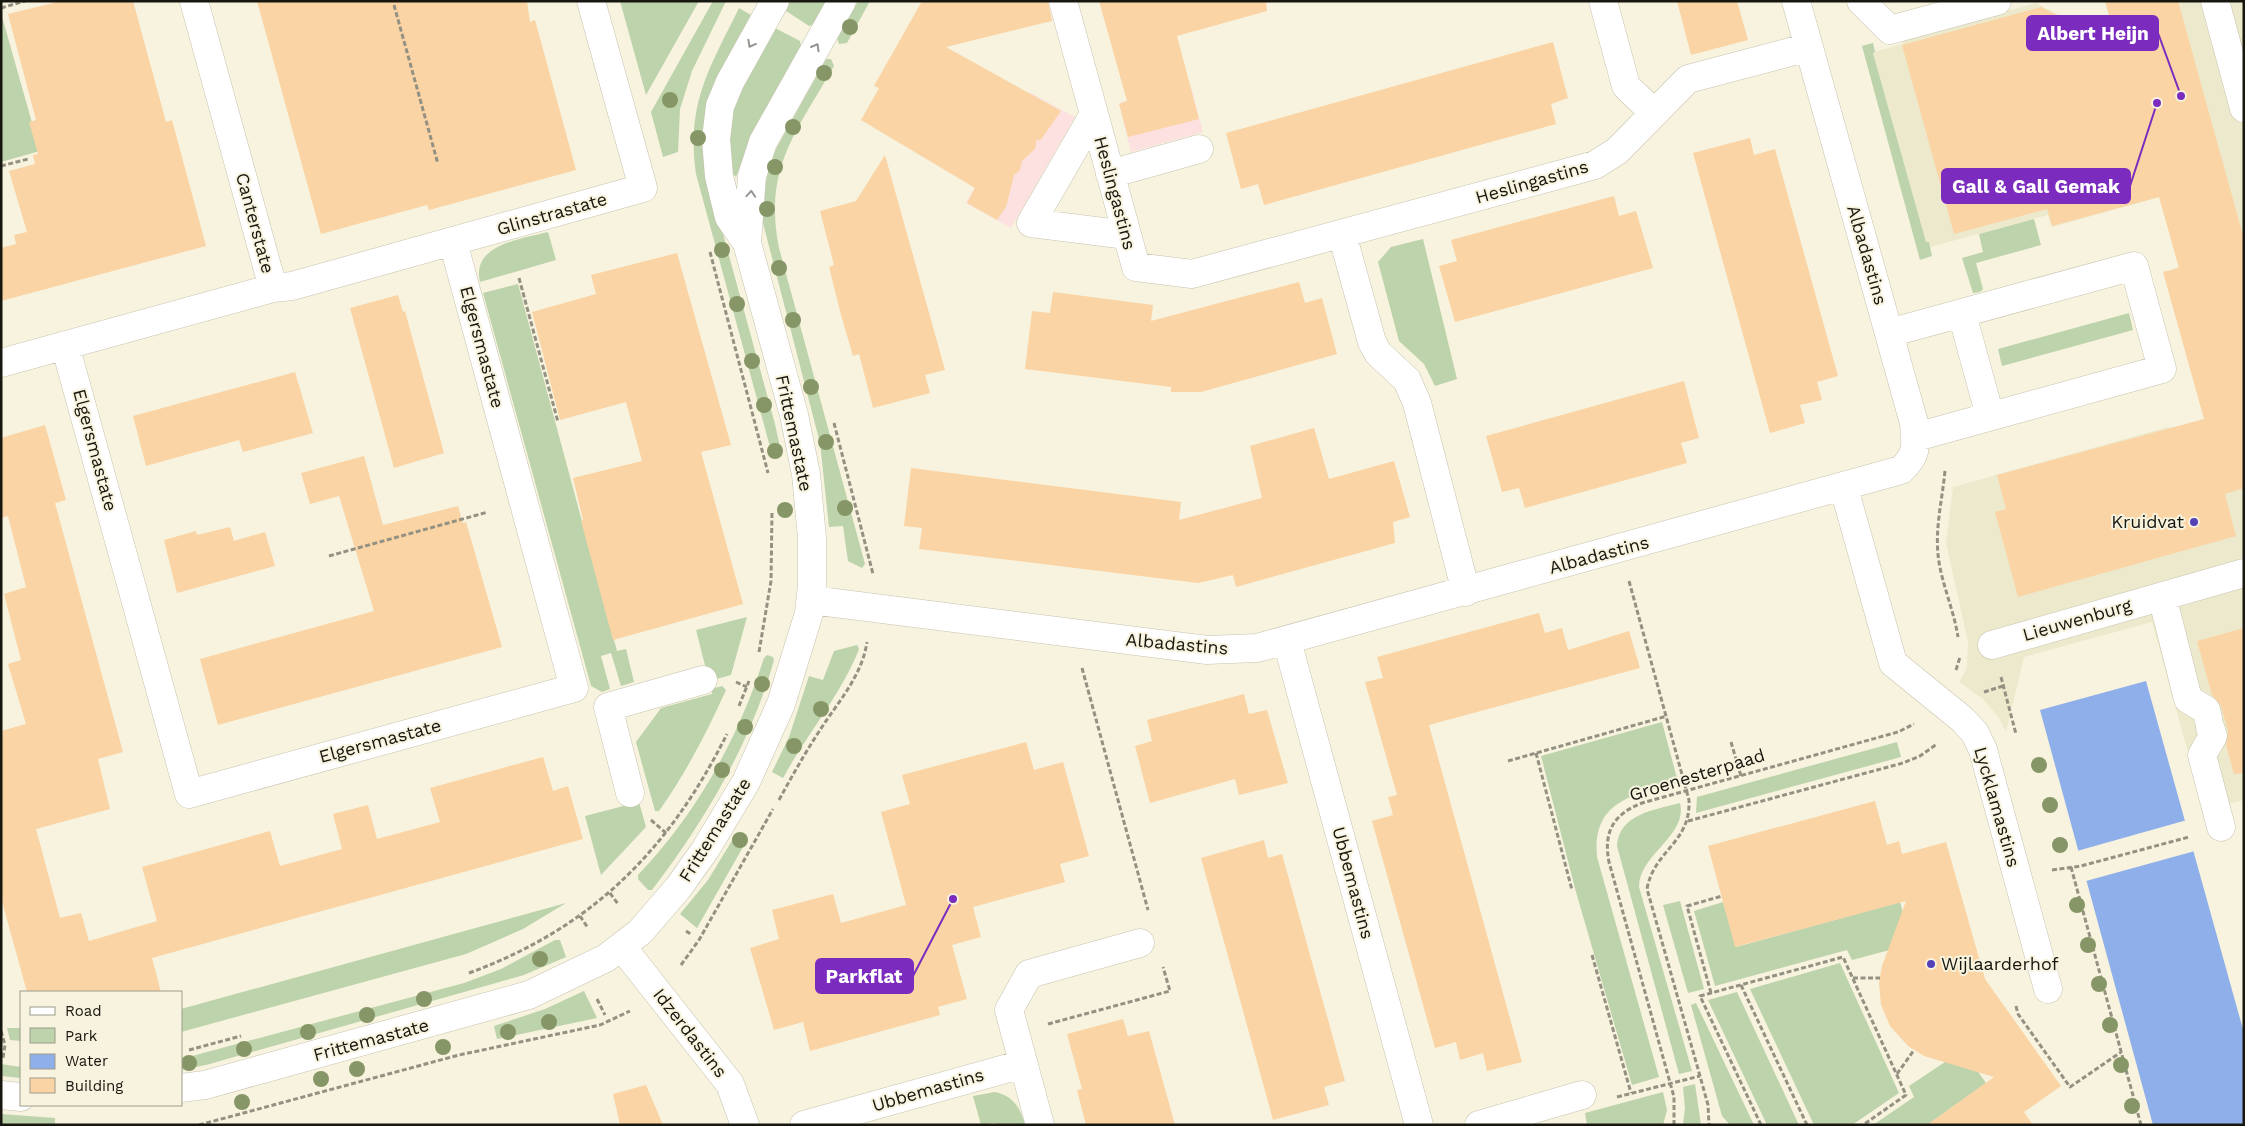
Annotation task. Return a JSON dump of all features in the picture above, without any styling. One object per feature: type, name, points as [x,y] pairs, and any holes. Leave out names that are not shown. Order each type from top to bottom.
[{"type":"street","name":"Canterstate","points":[[1,363],[273,288],[194,1]]},
{"type":"street","name":"Glinstrastate","points":[[273,288],[292,286],[643,188],[591,1]]},
{"type":"street","name":"Frittemastate","points":[[182,1088],[273,1067],[529,995],[582,971],[622,947],[640,932],[678,888],[705,850],[746,782],[781,704],[811,600],[812,538],[806,474],[794,414],[747,243],[729,217],[719,176],[716,139],[720,106],[730,82],[775,1]]},
{"type":"street","name":"Frittemastate","points":[[747,243],[752,176],[763,142],[842,1]]},
{"type":"street","name":"Heslingastins","points":[[1062,1],[1136,266],[1192,274],[1595,165],[1617,151],[1653,112],[1688,79],[1809,47]]},
{"type":"street","points":[[1603,1],[1626,86],[1653,112]]},
{"type":"street","points":[[1861,1],[1890,30],[1997,1]]},
{"type":"street","points":[[2215,1],[2244,108]]},
{"type":"street","name":"Albadastins","points":[[811,600],[1207,650],[1257,648],[1844,488],[1901,470],[1910,462],[1917,444],[1914,423],[1809,47],[1800,2]]},
{"type":"street","points":[[1094,114],[1031,223],[1127,235]]},
{"type":"street","points":[[1110,174],[1199,149]]},
{"type":"street","points":[[1342,234],[1372,342],[1378,353],[1407,380],[1417,403],[1466,592]]},
{"type":"street","name":"Elgersmastate","points":[[65,345],[189,794],[574,688],[453,242]]},
{"type":"street","points":[[1889,334],[2134,266],[2162,369],[1916,437]]},
{"type":"street","points":[[1962,314],[1990,416]]},
{"type":"street","name":"Lycklamastins","points":[[1844,488],[1893,663],[1962,719],[1975,733],[1983,750],[2048,989]]},
{"type":"street","name":"Lieuwenburg","points":[[1992,645],[2244,572]]},
{"type":"street","points":[[2162,596],[2188,699],[2206,710],[2213,736],[2202,754],[2221,827]]},
{"type":"street","name":"Ubbemastins","points":[[1287,641],[1419,1125]]},
{"type":"street","points":[[574,688],[608,707],[703,680]]},
{"type":"street","points":[[608,707],[630,793]]},
{"type":"street","points":[[1040,1125],[1009,1010],[1029,974],[1145,931]]},
{"type":"street","name":"Idzerdastins","points":[[622,947],[730,1084],[745,1125]]},
{"type":"street","name":"Ubbemastins","points":[[804,1125],[1023,1064]]},
{"type":"street","points":[[1,1095],[20,1097]]},
{"type":"street","points":[[1480,1125],[1582,1095]]},
{"type":"path","points":[[1,8],[25,1]]},
{"type":"path","points":[[394,5],[438,164]]},
{"type":"path","points":[[1,166],[28,158]]},
{"type":"path","points":[[519,278],[558,422]]},
{"type":"path","points":[[832,418],[873,570],[872,608]]},
{"type":"path","points":[[1945,473],[1938,519],[1937,542],[1939,564],[1960,645]]},
{"type":"path","points":[[329,556],[488,512]]},
{"type":"path","points":[[1620,549],[1687,790],[1688,821],[1653,869],[1648,889],[1700,1076],[1710,1124]]},
{"type":"path","points":[[1086,635],[1082,671],[1145,931]]},
{"type":"path","name":"Groenesterpaad","points":[[1674,1125],[1676,1111],[1671,1083],[1609,862],[1607,842],[1609,831],[1614,822],[1628,808],[1898,732],[1921,721],[1939,700],[1956,670],[1961,654]]},
{"type":"path","points":[[1688,821],[1903,763],[1920,756],[1936,745],[1962,719],[1977,694],[2003,686]]},
{"type":"path","points":[[1508,760],[1667,716]]},
{"type":"path","points":[[1731,742],[1741,776]]},
{"type":"path","points":[[1536,753],[1572,890]]},
{"type":"path","points":[[2081,866],[2191,836]]},
{"type":"path","points":[[2071,867],[2141,1125]]},
{"type":"path","points":[[1711,993],[1687,906],[1722,896]]},
{"type":"path","points":[[1592,955],[1631,1093]]},
{"type":"path","points":[[1760,1125],[1700,996],[1843,957],[1906,1095],[1862,1125]]},
{"type":"path","points":[[1015,1033],[1170,991],[1163,964]]},
{"type":"path","points":[[1853,978],[1880,978]]},
{"type":"path","points":[[1741,984],[1807,1125]]},
{"type":"path","points":[[2048,989],[2014,998],[2018,1014],[2070,1087],[2121,1052]]},
{"type":"path","points":[[1,1031],[5,1045],[3,1058]]},
{"type":"path","points":[[1897,1074],[1914,1050]]},
{"type":"path","points":[[1582,1095],[1602,1100],[1700,1076]]},
{"type":"shaded area","points":[[2106,1],[2244,1],[2244,800],[2204,810],[2152,622],[2024,657],[2006,732],[1999,718],[1983,699],[1959,682],[1967,668],[1968,642],[1946,543],[1953,487],[2168,427],[2214,453],[2222,451],[2172,269],[2179,267],[2160,197],[2052,227],[2048,215],[1930,247],[1929,242],[1926,243],[1873,52],[1903,44],[1902,40],[2036,3],[2098,36],[2112,33]]},
{"type":"shaded area","points":[[1190,83],[1203,132],[1131,152],[1119,103]]},
{"type":"shaded area","points":[[1029,92],[1075,117],[1011,228],[966,203]]},
{"type":"green space","points":[[620,1],[699,1],[646,95]]},
{"type":"green space","points":[[713,1],[726,1],[692,71],[680,109],[678,152],[663,157],[651,112]]},
{"type":"green space","points":[[790,1],[827,1],[814,24],[809,26],[786,11]]},
{"type":"green space","points":[[858,1],[870,1],[847,43],[839,44],[837,38]]},
{"type":"green space","points":[[739,8],[751,15],[715,82],[709,99],[719,219],[775,424],[782,456],[773,458],[696,174],[694,149],[694,127],[702,88]]},
{"type":"green space","points":[[1,13],[40,151],[1,162]]},
{"type":"green space","points":[[775,28],[800,41],[801,47],[755,128],[736,177],[733,174],[730,140],[730,126],[734,107],[743,83]]},
{"type":"green space","points":[[1873,43],[1875,52],[1873,53],[1926,242],[1929,242],[1932,256],[1920,260],[1862,46]]},
{"type":"green space","points":[[826,59],[831,59],[834,66],[796,131],[787,151],[780,172],[776,195],[775,220],[779,248],[865,564],[862,568],[848,561],[843,526],[829,527],[820,443],[763,223],[762,199],[771,158]]},
{"type":"green space","points":[[2034,219],[2041,245],[1976,263],[1983,289],[1980,292],[1973,293],[1962,258],[1983,252],[1979,234]]},
{"type":"green space","points":[[548,232],[556,260],[480,282],[479,269],[483,259],[491,251],[513,241]]},
{"type":"green space","points":[[1423,239],[1457,379],[1435,386],[1424,364],[1399,341],[1378,262],[1391,247]]},
{"type":"green space","points":[[518,284],[617,651],[626,649],[634,682],[621,686],[611,653],[601,656],[610,689],[602,692],[591,686],[483,293]]},
{"type":"green space","points":[[2129,313],[2133,330],[2002,366],[1998,349]]},
{"type":"green space","points":[[747,617],[731,675],[709,681],[696,630]]},
{"type":"green space","points":[[857,645],[859,649],[852,666],[783,778],[772,772],[789,737],[809,676],[823,680],[834,651]]},
{"type":"green space","points":[[767,655],[773,657],[774,660],[764,691],[753,721],[724,781],[690,837],[652,890],[648,890],[638,879],[638,875],[679,826],[713,774],[742,717],[764,658]]},
{"type":"green space","points":[[722,686],[726,690],[696,752],[659,811],[655,811],[636,742],[661,708],[712,694],[711,689]]},
{"type":"green space","points":[[1662,722],[1678,782],[1646,791],[1619,803],[1601,823],[1597,838],[1597,857],[1659,1077],[1632,1085],[1576,892],[1541,756]]},
{"type":"green space","points":[[1897,742],[1901,757],[1696,813],[1697,797]]},
{"type":"green space","points":[[639,802],[646,827],[601,875],[585,816]]},
{"type":"green space","points":[[1680,803],[1681,815],[1677,825],[1647,865],[1641,875],[1639,887],[1692,1071],[1679,1074],[1617,846],[1619,835],[1631,820],[1649,811]]},
{"type":"green space","points":[[736,834],[747,840],[697,928],[680,914],[708,880]]},
{"type":"green space","points":[[1680,901],[1704,989],[1688,993],[1663,905]]},
{"type":"green space","points":[[1723,902],[1736,947],[1900,902],[1912,944],[1852,960],[1847,950],[1715,986],[1694,911]]},
{"type":"green space","points":[[566,903],[523,929],[466,954],[182,1032],[182,1009]]},
{"type":"green space","points":[[555,940],[560,940],[566,957],[524,975],[206,1065],[182,1070],[182,1059],[464,983],[501,969]]},
{"type":"green space","points":[[1840,963],[1899,1093],[1852,1125],[1814,1125],[1750,989]]},
{"type":"green space","points":[[584,991],[597,1018],[497,1039],[494,1026],[545,1009]]},
{"type":"green space","points":[[1737,992],[1799,1125],[1767,1125],[1708,1000]]},
{"type":"green space","points":[[1696,1003],[1754,1125],[1730,1125],[1722,1116],[1691,1005]]},
{"type":"green space","points":[[7,1028],[20,1028],[20,1041],[10,1040]]},
{"type":"green space","points":[[1963,1050],[1986,1083],[1927,1125],[1873,1125],[1914,1097],[1909,1086]]},
{"type":"green space","points":[[1,1064],[20,1067],[20,1078],[1,1076]]},
{"type":"green space","points":[[1695,1084],[1701,1125],[1683,1125],[1685,1108],[1683,1087]]},
{"type":"green space","points":[[995,1092],[1012,1100],[1021,1113],[1025,1125],[996,1125],[995,1123],[981,1125],[973,1096]]},
{"type":"green space","points":[[1663,1092],[1667,1110],[1663,1125],[1587,1125],[1585,1113]]},
{"type":"green space","points":[[1,1114],[55,1118],[55,1125],[1,1125]]},
{"type":"water","points":[[2146,681],[2244,1033],[2244,1125],[2153,1125],[2040,710]]},
{"type":"pier","points":[[2187,820],[2195,851],[2086,881],[2077,851]]},
{"type":"building","points":[[61,1],[133,1],[166,122],[172,120],[206,246],[1,301],[1,248],[16,244],[14,235],[27,232],[9,171],[35,164],[33,155],[38,154],[29,122],[36,120],[8,14]]},
{"type":"building","points":[[257,1],[527,1],[530,22],[535,20],[576,170],[429,210],[427,205],[321,234]]},
{"type":"building","points":[[922,1],[1048,1],[1052,21],[946,47],[1061,111],[1040,141],[1037,139],[1035,149],[1022,161],[1020,170],[1014,175],[1006,207],[997,220],[967,203],[975,188],[861,120],[879,88],[874,86]]},
{"type":"building","points":[[1099,1],[1266,1],[1267,11],[1177,36],[1199,119],[1128,137],[1119,104],[1127,101]]},
{"type":"building","points":[[1677,1],[1737,1],[1748,40],[1691,55]]},
{"type":"building","points":[[2105,1],[2178,1],[2244,239],[2244,488],[2225,494],[2236,536],[2018,597],[1995,512],[2006,509],[1997,475],[2204,419],[2163,272],[2179,268],[2159,197],[2052,226],[2047,209],[1954,234],[1902,45],[2041,7],[2118,47]]},
{"type":"building","points":[[1553,42],[1568,98],[1551,104],[1556,124],[1264,205],[1258,184],[1241,189],[1226,133]]},
{"type":"building","points":[[1750,138],[1754,155],[1775,149],[1838,376],[1817,382],[1822,400],[1800,405],[1805,423],[1770,433],[1693,153]]},
{"type":"building","points":[[885,155],[945,370],[925,375],[930,393],[873,408],[859,354],[853,356],[841,315],[829,267],[834,265],[820,211],[856,201]]},
{"type":"building","points":[[1614,196],[1619,216],[1636,211],[1653,268],[1455,322],[1439,266],[1457,261],[1451,240]]},
{"type":"building","points":[[677,253],[731,445],[701,452],[743,604],[613,640],[581,521],[583,520],[573,478],[642,461],[626,402],[560,420],[532,312],[596,294],[591,275]]},
{"type":"building","points":[[1299,282],[1305,303],[1322,298],[1337,354],[1201,392],[1171,392],[1171,387],[1025,369],[1032,311],[1050,313],[1053,292],[1153,305],[1151,321]]},
{"type":"building","points":[[398,295],[403,312],[405,311],[444,453],[394,468],[350,308]]},
{"type":"building","points":[[295,372],[313,433],[243,452],[239,440],[146,466],[133,416]]},
{"type":"building","points":[[1684,381],[1699,438],[1681,443],[1687,463],[1525,508],[1519,488],[1502,492],[1486,436]]},
{"type":"building","points":[[45,425],[66,500],[55,503],[123,752],[98,759],[110,809],[36,829],[60,918],[81,913],[89,941],[157,921],[142,867],[270,831],[280,866],[342,849],[333,814],[368,805],[377,839],[440,822],[430,788],[543,757],[553,791],[568,786],[583,839],[152,958],[161,991],[27,991],[1,898],[1,731],[26,724],[8,664],[21,660],[4,594],[26,587],[8,516],[1,518],[1,438]]},
{"type":"building","points":[[1314,428],[1329,479],[1394,461],[1410,517],[1393,522],[1395,543],[1236,587],[1233,575],[1198,583],[919,549],[922,528],[904,526],[911,468],[1181,502],[1179,520],[1262,498],[1250,446]]},
{"type":"building","points":[[364,456],[383,525],[458,506],[463,523],[466,522],[502,647],[218,725],[200,659],[374,611],[339,496],[310,504],[301,473]]},
{"type":"building","points":[[230,527],[234,541],[265,532],[275,566],[177,593],[164,540],[196,531],[197,535]]},
{"type":"building","points":[[1539,613],[1545,633],[1562,628],[1568,650],[1629,631],[1640,668],[1429,725],[1522,1062],[1487,1071],[1483,1053],[1460,1060],[1456,1042],[1435,1048],[1372,821],[1393,815],[1388,797],[1397,795],[1365,682],[1383,678],[1377,657]]},
{"type":"building","points":[[2244,628],[2244,773],[2234,774],[2226,745],[2228,731],[2221,706],[2212,695],[2197,641]]},
{"type":"building","points":[[1244,694],[1249,714],[1267,710],[1288,783],[1239,795],[1235,779],[1150,803],[1135,746],[1152,741],[1147,720]]},
{"type":"building","points":[[1026,742],[1034,770],[1063,762],[1089,856],[1060,864],[1065,882],[973,907],[981,937],[952,945],[967,999],[938,1007],[940,1015],[810,1051],[803,1022],[774,1030],[750,948],[779,939],[772,910],[833,894],[841,923],[906,905],[881,812],[910,804],[902,775]]},
{"type":"building","name":"Wijlaarderhof","points":[[1875,801],[1887,845],[1899,841],[1902,854],[1946,842],[1985,979],[2061,1086],[2024,1112],[2033,1125],[1927,1125],[1994,1077],[1924,1056],[1908,1046],[1890,1026],[1881,1005],[1879,983],[1882,966],[1906,901],[1735,947],[1708,846]]},
{"type":"building","points":[[1264,840],[1268,858],[1282,854],[1345,1081],[1324,1087],[1329,1105],[1273,1120],[1201,858]]},
{"type":"building","points":[[1123,1019],[1128,1036],[1149,1031],[1175,1125],[1086,1125],[1077,1090],[1082,1089],[1067,1034]]},
{"type":"building","points":[[646,1085],[663,1125],[620,1125],[613,1094]]},
{"type":"place","name":"Albert Heijn","points":[[2181,96]]},
{"type":"place","name":"Gall & Gall Gemak","points":[[2157,103]]},
{"type":"place","name":"Kruidvat","points":[[2194,522]]},
{"type":"place","name":"Parkflat","points":[[953,899]]},
{"type":"place","name":"Wijlaarderhof","points":[[1931,964]]}]
